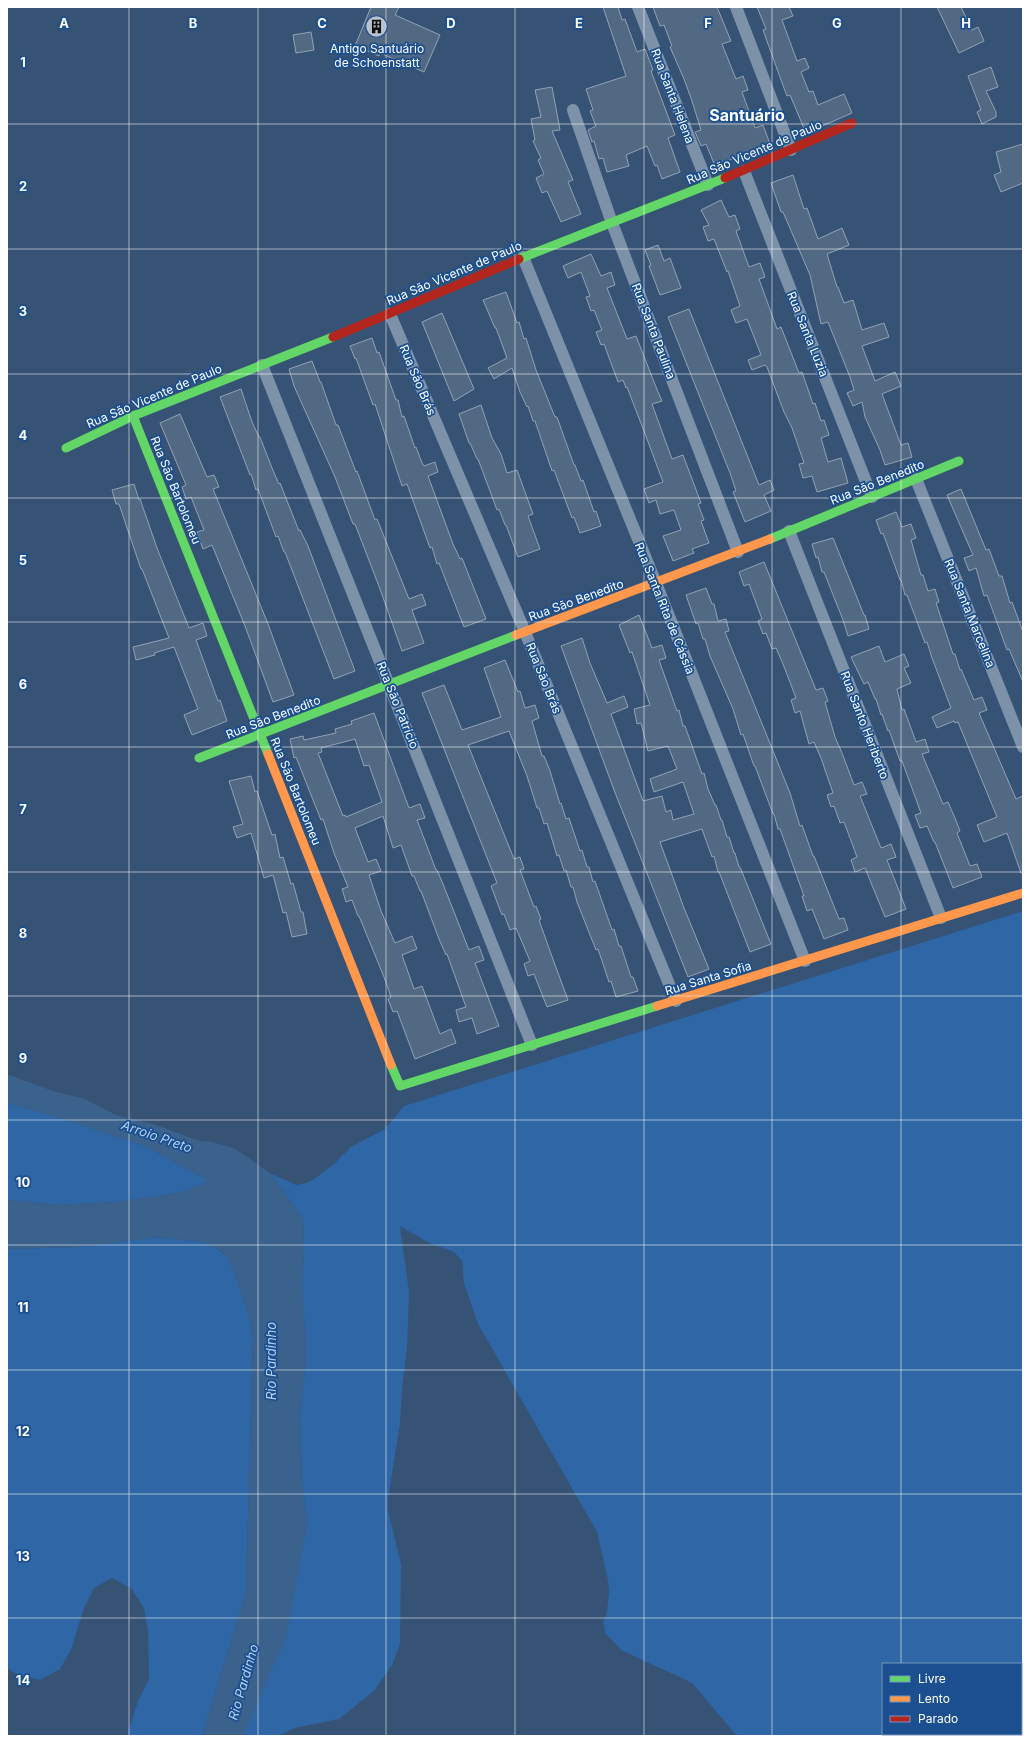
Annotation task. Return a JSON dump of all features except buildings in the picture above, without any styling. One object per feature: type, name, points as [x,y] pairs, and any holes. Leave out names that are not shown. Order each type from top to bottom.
[{"type":"street","name":"Rua Santa Helena","points":[[638,7],[708,186]]},
{"type":"street","points":[[736,7],[791,150]]},
{"type":"street","name":"Rua Santa Paulina","points":[[573,110],[612,223],[738,552]]},
{"type":"street","name":"Rua São Vicente de Paulo","points":[[66,448],[133,416],[390,314],[523,257],[708,186],[852,123]]},
{"type":"street","name":"Rua Santa Luzia","points":[[744,171],[872,497]]},
{"type":"street","name":"Rua Santa Rita de Cássia","points":[[523,257],[656,583],[805,961]]},
{"type":"street","name":"Rua São Brás","points":[[390,314],[525,632],[676,1001]]},
{"type":"street","name":"Rua São Patrício","points":[[262,365],[532,1045]]},
{"type":"street","name":"Rua São Bartolomeu","points":[[133,416],[400,1086]]},
{"type":"street","name":"Rua São Benedito","points":[[199,758],[525,632],[738,552],[959,461]]},
{"type":"street","name":"Rua Santa Marcelina","points":[[916,479],[1023,747]]},
{"type":"street","name":"Rua Santo Heriberto","points":[[789,531],[941,918]]},
{"type":"street","name":"Rua Santa Sofia","points":[[400,1086],[1023,893]]},
{"type":"shaded area","points":[[1023,911],[1023,1736],[737,1736],[692,1683],[621,1650],[606,1634],[603,1623],[607,1612],[609,1591],[608,1580],[597,1532],[478,1324],[464,1283],[462,1261],[454,1252],[429,1243],[400,1226],[409,1292],[408,1324],[400,1423],[388,1500],[388,1511],[401,1564],[400,1644],[392,1665],[374,1691],[339,1719],[295,1728],[278,1736],[243,1736],[307,1525],[302,1481],[300,1415],[306,1360],[302,1284],[304,1250],[303,1219],[270,1173],[296,1185],[307,1183],[335,1163],[351,1147],[385,1129],[404,1106]]},
{"type":"shaded area","points":[[7,1103],[54,1116],[145,1146],[206,1179],[206,1183],[180,1193],[117,1202],[58,1205],[7,1200]]},
{"type":"shaded area","points":[[157,1237],[204,1242],[212,1245],[226,1255],[233,1268],[248,1312],[253,1337],[246,1593],[202,1736],[127,1736],[138,1701],[149,1679],[148,1631],[144,1608],[132,1589],[112,1578],[94,1588],[84,1608],[71,1650],[60,1669],[40,1680],[18,1675],[7,1668],[7,1249],[78,1247]]},
{"type":"water","points":[[7,1074],[53,1091],[85,1099],[116,1115],[159,1126],[200,1141],[212,1142],[234,1148],[270,1173],[303,1219],[304,1250],[302,1284],[306,1360],[300,1415],[302,1481],[307,1525],[286,1637],[243,1736],[202,1736],[246,1593],[253,1337],[248,1312],[233,1268],[222,1251],[204,1242],[157,1237],[78,1247],[7,1249],[7,1200],[58,1205],[117,1202],[180,1193],[206,1183],[206,1179],[145,1146],[54,1116],[7,1103]]},
{"type":"traffic: fast","points":[[519,259],[725,178]]},
{"type":"traffic: fast","points":[[66,448],[133,416],[333,337]]},
{"type":"traffic: fast","points":[[133,416],[268,754]]},
{"type":"traffic: fast","points":[[770,539],[959,461]]},
{"type":"traffic: fast","points":[[199,758],[516,635]]},
{"type":"traffic: fast","points":[[391,1065],[400,1086],[657,1006]]},
{"type":"traffic: slow","points":[[516,635],[770,539]]},
{"type":"traffic: slow","points":[[268,754],[391,1065]]},
{"type":"traffic: slow","points":[[657,1006],[1023,893]]},
{"type":"traffic: jam","points":[[725,178],[852,123]]},
{"type":"traffic: jam","points":[[333,337],[519,259]]},
{"type":"place","name":"Antigo Santuário de Schoenstatt","points":[[377,27]]},
{"type":"district","name":"Santuário","points":[[747,115]]},
{"type":"water label","name":"Arroio Preto","points":[[157,1136]]},
{"type":"water label","name":"Rio Pardinho","points":[[271,1361]]},
{"type":"water label","name":"Rio Pardinho","points":[[243,1682]]}]
